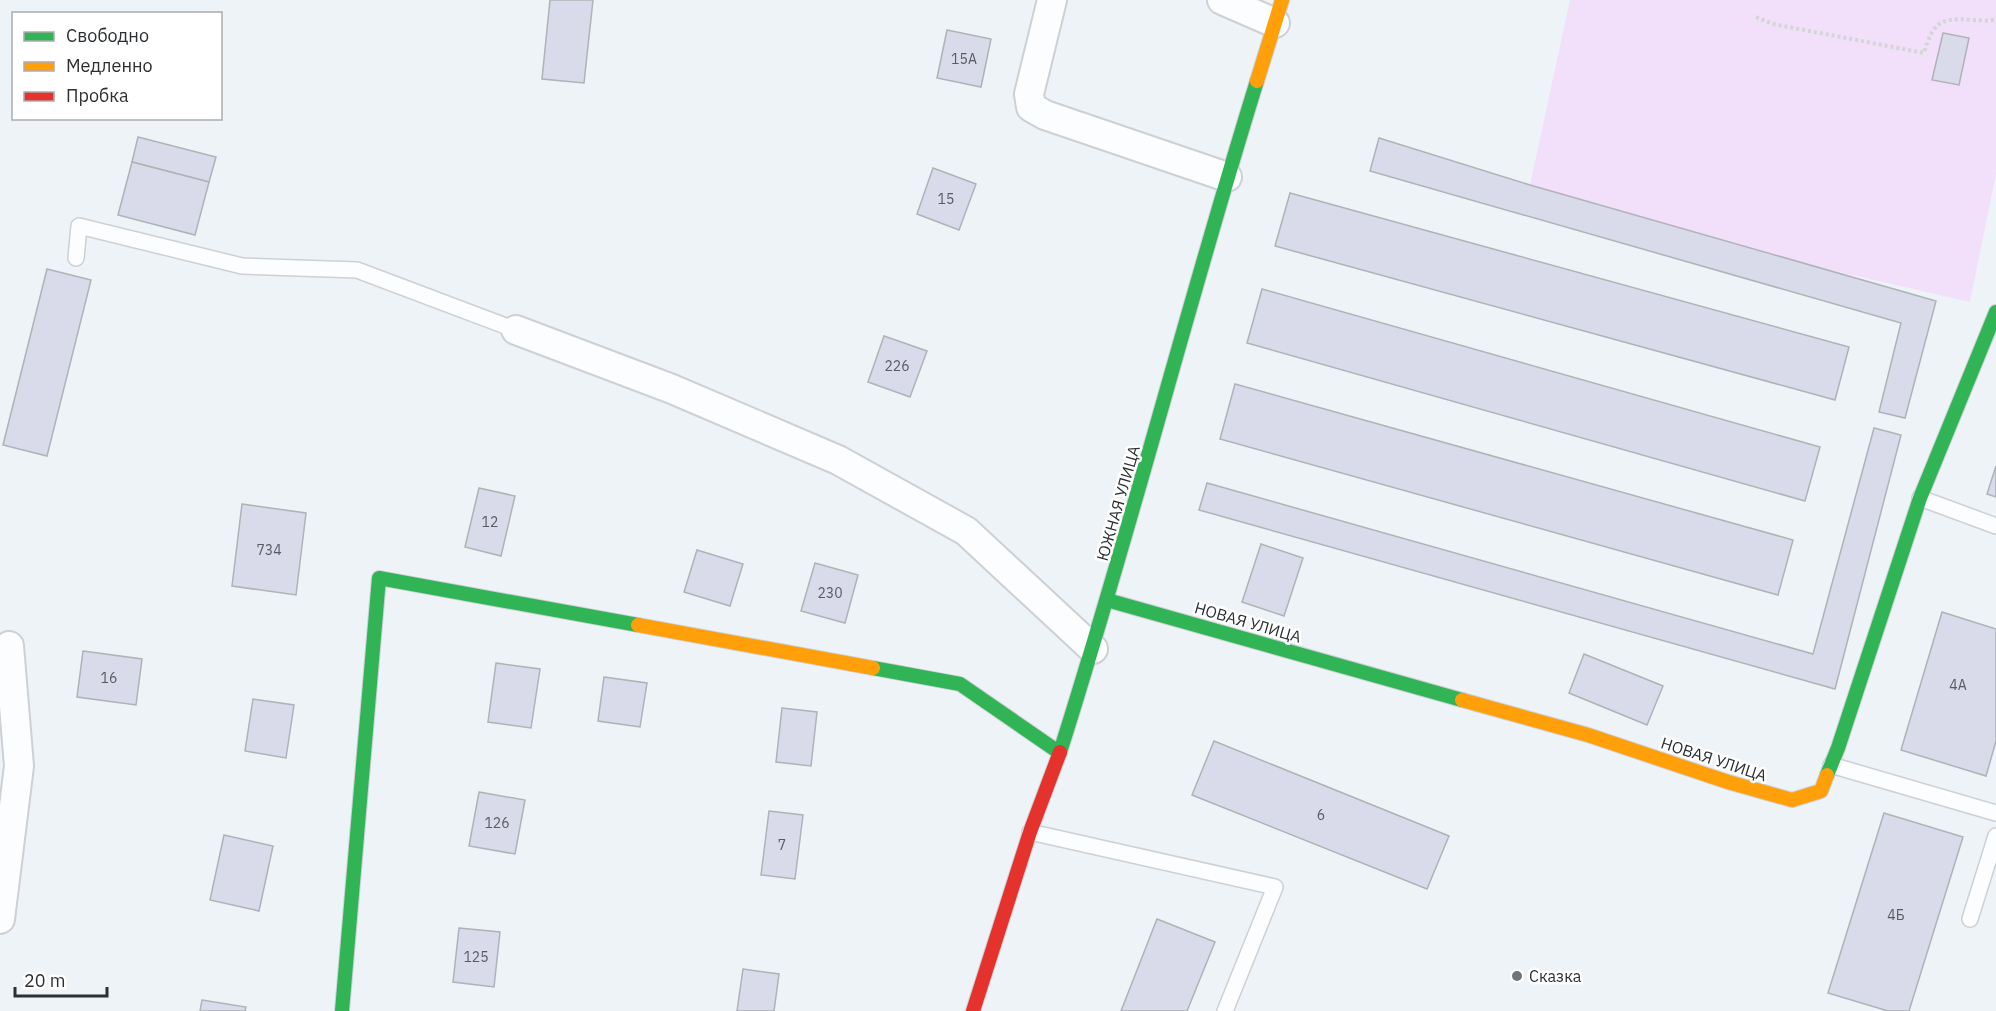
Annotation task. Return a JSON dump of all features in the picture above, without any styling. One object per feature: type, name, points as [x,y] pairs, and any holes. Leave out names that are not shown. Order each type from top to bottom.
[{"type":"street","points":[[1052,0],[1029,94],[1031,107],[1045,115],[1227,177]]},
{"type":"street","points":[[1222,0],[1278,12]]},
{"type":"street","name":"ЮЖНАЯ УЛИЦА","points":[[973,1011],[1030,832],[1060,753],[1093,649],[1227,177],[1278,12]]},
{"type":"street","name":"НОВАЯ УЛИЦА","points":[[1107,600],[1588,735],[1728,782],[1792,800],[1821,791],[1920,498],[1996,312]]},
{"type":"street","points":[[516,330],[672,389],[838,460],[966,531],[1093,649]]},
{"type":"street","points":[[342,1011],[379,578],[960,684],[1060,753]]},
{"type":"street","points":[[0,919],[19,766],[9,646]]},
{"type":"lane","points":[[76,258],[79,226],[242,266],[357,270],[516,330]]},
{"type":"lane","points":[[1920,498],[1996,526]]},
{"type":"lane","points":[[1831,765],[1996,813]]},
{"type":"lane","points":[[1030,832],[1275,887],[1225,1011]]},
{"type":"lane","points":[[1970,919],[1996,836]]},
{"type":"path","points":[[1756,17],[1773,24],[1924,53],[1929,36],[1936,25],[1943,20],[1996,20]]},
{"type":"shaded area","points":[[1570,0],[1996,0],[1996,173],[1970,302],[1813,266],[1530,185]]},
{"type":"building","points":[[550,0],[593,0],[584,83],[542,79]]},
{"type":"building","points":[[947,30],[991,39],[981,87],[937,78]]},
{"type":"building","points":[[1943,33],[1969,38],[1959,85],[1932,80]]},
{"type":"building","points":[[138,137],[216,157],[209,182],[132,162]]},
{"type":"building","points":[[1379,138],[1530,185],[1936,301],[1905,418],[1879,412],[1901,323],[1370,171]]},
{"type":"building","points":[[132,162],[209,182],[195,235],[118,215]]},
{"type":"building","points":[[933,168],[976,184],[959,230],[917,214]]},
{"type":"building","points":[[1290,193],[1849,347],[1835,400],[1275,246]]},
{"type":"building","points":[[47,269],[91,280],[47,456],[3,445]]},
{"type":"building","points":[[1262,289],[1820,447],[1805,501],[1247,343]]},
{"type":"building","points":[[884,336],[927,351],[910,397],[868,382]]},
{"type":"building","points":[[1235,384],[1793,540],[1778,595],[1220,439]]},
{"type":"building","points":[[1874,428],[1901,435],[1835,689],[1199,510],[1207,483],[1813,654]]},
{"type":"building","points":[[1996,466],[1996,497],[1987,494]]},
{"type":"building","points":[[479,488],[515,496],[501,556],[465,547]]},
{"type":"building","points":[[242,504],[306,513],[296,595],[232,586]]},
{"type":"building","points":[[1261,544],[1303,558],[1284,616],[1242,602]]},
{"type":"building","points":[[697,550],[743,564],[730,606],[684,592]]},
{"type":"building","points":[[815,563],[858,575],[845,623],[801,611]]},
{"type":"building","points":[[1942,612],[1996,629],[1996,741],[1986,776],[1901,750]]},
{"type":"building","points":[[83,651],[142,659],[136,705],[77,697]]},
{"type":"building","points":[[1584,654],[1663,686],[1647,725],[1569,693]]},
{"type":"building","points":[[496,663],[540,669],[531,728],[488,722]]},
{"type":"building","points":[[604,677],[647,683],[640,727],[598,721]]},
{"type":"building","points":[[253,699],[294,705],[286,758],[245,751]]},
{"type":"building","points":[[782,708],[817,712],[811,766],[776,762]]},
{"type":"building","points":[[1214,741],[1449,836],[1427,889],[1192,795]]},
{"type":"building","points":[[479,792],[525,800],[515,854],[469,846]]},
{"type":"building","points":[[769,811],[803,815],[795,879],[761,875]]},
{"type":"building","points":[[1884,813],[1963,837],[1909,1011],[1888,1011],[1828,993]]},
{"type":"building","points":[[224,835],[273,846],[259,911],[210,900]]},
{"type":"building","points":[[1157,919],[1215,942],[1187,1011],[1121,1011]]},
{"type":"building","points":[[459,928],[500,932],[494,987],[453,982]]},
{"type":"building","points":[[743,969],[779,974],[774,1011],[737,1011]]},
{"type":"building","points":[[202,1000],[246,1007],[245,1011],[200,1011]]},
{"type":"traffic: fast","points":[[1060,752],[1257,81]]},
{"type":"traffic: fast","points":[[1827,775],[1838,748],[1920,498],[1996,312]]},
{"type":"traffic: fast","points":[[342,1011],[379,578],[638,625]]},
{"type":"traffic: fast","points":[[1107,600],[1462,700]]},
{"type":"traffic: fast","points":[[873,668],[960,684],[1060,753]]},
{"type":"traffic: slow","points":[[1257,81],[1282,0]]},
{"type":"traffic: slow","points":[[638,625],[873,668]]},
{"type":"traffic: slow","points":[[1462,700],[1588,735],[1728,782],[1792,800],[1821,791],[1827,775]]},
{"type":"traffic: jam","points":[[973,1011],[1030,832],[1060,752]]},
{"type":"place","name":"Сказка","points":[[1517,976]]}]
